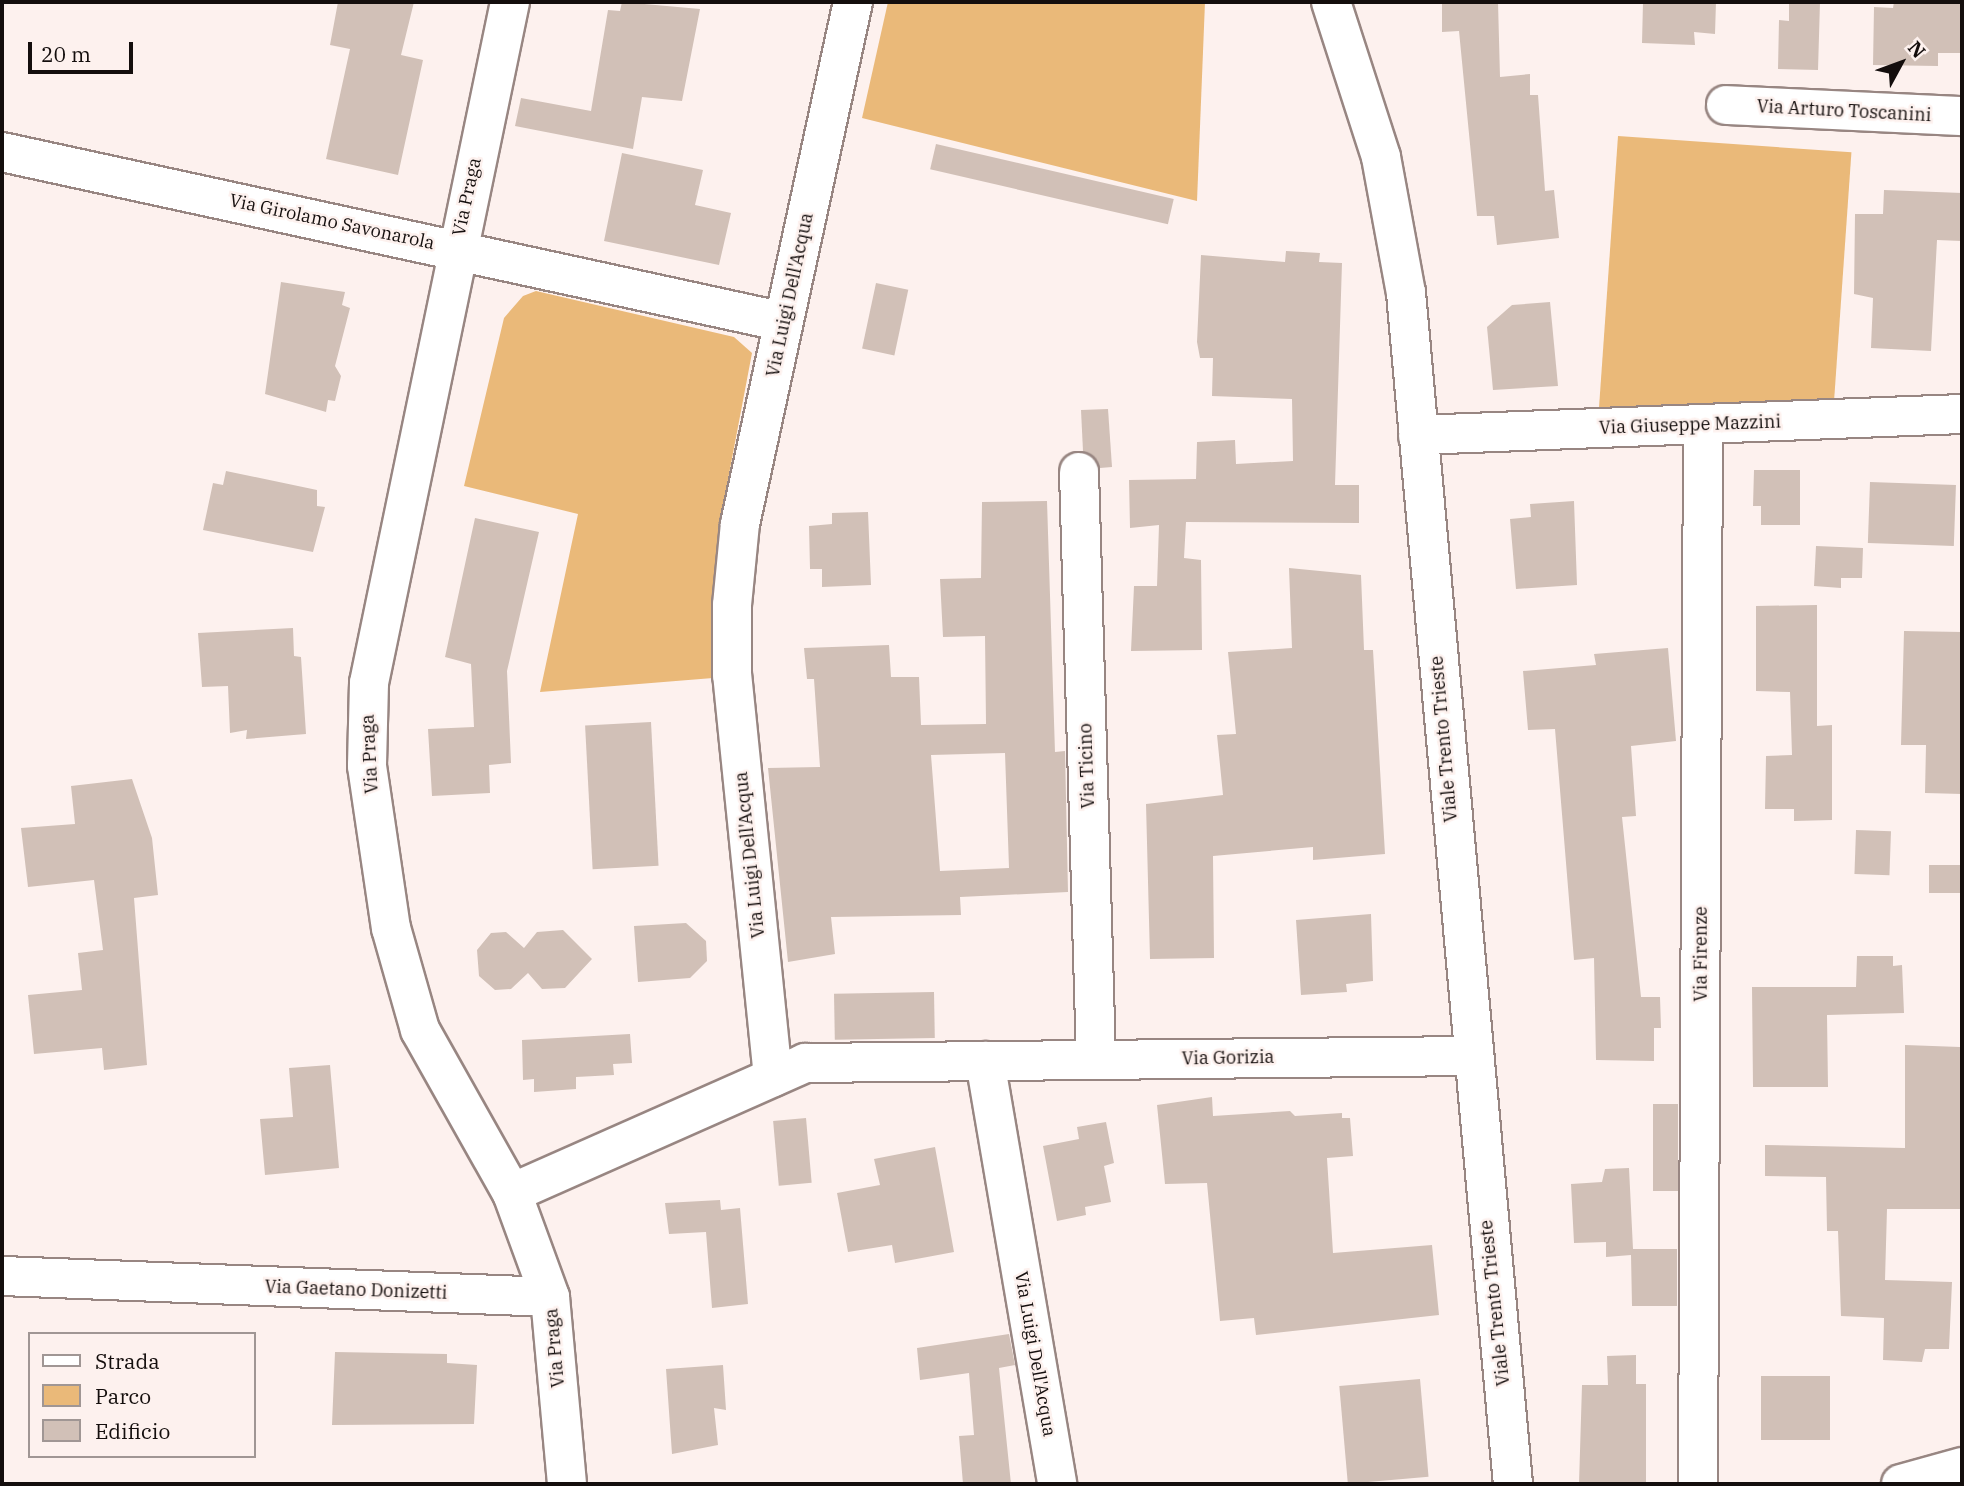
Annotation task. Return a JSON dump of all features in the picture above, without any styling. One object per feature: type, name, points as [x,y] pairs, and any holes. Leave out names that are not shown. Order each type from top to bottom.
[{"type":"street","name":"Via Praga","points":[[510,2],[455,248],[369,683],[367,766],[391,928],[420,1030],[512,1193],[550,1297],[567,1484]]},
{"type":"street","name":"Via Luigi Dell'Acqua","points":[[773,1077],[732,676],[732,605],[740,524],[853,2]]},
{"type":"street","name":"Viale Trento Trieste","points":[[1331,2],[1381,157],[1406,293],[1471,1056],[1513,1484]]},
{"type":"street","name":"Via Arturo Toscanini","points":[[1726,105],[1962,116]]},
{"type":"street","name":"Via Girolamo Savonarola","points":[[2,152],[455,248],[784,322]]},
{"type":"street","name":"Via Giuseppe Mazzini","points":[[1418,435],[1962,414]]},
{"type":"street","name":"Via Firenze","points":[[1698,1484],[1703,424]]},
{"type":"street","name":"Via Ticino","points":[[1079,472],[1096,1060]]},
{"type":"street","name":"Via Gorizia","points":[[985,1061],[1471,1056]]},
{"type":"street","name":"Via Luigi Dell'Acqua","points":[[985,1061],[1057,1484]]},
{"type":"street","points":[[512,1193],[806,1063],[985,1061]]},
{"type":"street","name":"Via Gaetano Donizetti","points":[[2,1276],[550,1297]]},
{"type":"street","points":[[1901,1484],[1962,1467]]},
{"type":"green space","points":[[888,2],[1205,2],[1197,201],[862,118]]},
{"type":"green space","points":[[1618,136],[1851,152],[1832,429],[1599,412]]},
{"type":"green space","points":[[536,291],[734,337],[752,353],[719,527],[712,599],[713,678],[540,692],[578,514],[464,486],[504,318],[523,296]]},
{"type":"building","points":[[338,2],[414,2],[401,55],[423,60],[398,175],[326,159],[350,49],[330,45]]},
{"type":"building","points":[[622,2],[700,9],[682,101],[642,97],[633,149],[515,126],[521,98],[591,111],[608,10],[620,11]]},
{"type":"building","points":[[1442,2],[1498,2],[1500,77],[1530,74],[1530,95],[1538,95],[1545,191],[1554,190],[1559,238],[1497,245],[1494,216],[1477,216],[1459,31],[1442,32]]},
{"type":"building","points":[[1643,2],[1716,2],[1715,34],[1694,32],[1695,45],[1642,43]]},
{"type":"building","points":[[1789,2],[1820,2],[1818,70],[1778,69],[1779,20],[1789,21]]},
{"type":"building","points":[[1894,2],[1962,2],[1962,53],[1938,53],[1938,66],[1873,65],[1874,7],[1893,8]]},
{"type":"building","points":[[936,144],[1174,199],[1168,224],[930,169]]},
{"type":"building","points":[[622,153],[703,170],[695,205],[731,213],[719,265],[604,241]]},
{"type":"building","points":[[1884,190],[1962,193],[1962,241],[1937,240],[1931,351],[1871,348],[1873,298],[1854,294],[1855,214],[1883,214]]},
{"type":"building","points":[[1286,251],[1320,253],[1319,262],[1342,263],[1335,485],[1359,485],[1359,523],[1186,522],[1184,558],[1201,560],[1202,650],[1131,651],[1134,586],[1157,586],[1159,525],[1130,528],[1129,480],[1196,479],[1197,442],[1235,440],[1236,464],[1293,461],[1292,399],[1212,396],[1213,358],[1200,358],[1197,342],[1201,255],[1285,262]]},
{"type":"building","points":[[281,282],[345,292],[342,305],[350,308],[335,366],[341,376],[335,401],[328,400],[326,412],[265,394]]},
{"type":"building","points":[[876,283],[908,290],[894,355],[862,349]]},
{"type":"building","points":[[1550,302],[1558,386],[1493,390],[1487,327],[1512,305]]},
{"type":"building","points":[[1108,409],[1112,467],[1100,468],[1083,451],[1081,410]]},
{"type":"building","points":[[1754,470],[1800,470],[1800,525],[1761,525],[1761,506],[1753,506]]},
{"type":"building","points":[[226,471],[317,490],[317,506],[325,507],[313,552],[203,530],[213,483],[223,485]]},
{"type":"building","points":[[1870,482],[1956,485],[1954,546],[1868,543]]},
{"type":"building","points":[[1047,501],[1055,752],[1065,751],[1068,892],[960,897],[961,915],[831,917],[835,954],[788,962],[768,768],[820,767],[814,679],[807,679],[804,648],[889,645],[891,677],[919,677],[921,725],[986,724],[985,636],[943,637],[940,579],[981,578],[982,502]],"holes":[[[1005,753],[1009,868],[940,871],[931,755]]]},
{"type":"building","points":[[1574,501],[1577,585],[1516,589],[1510,519],[1531,517],[1530,504]]},
{"type":"building","points":[[868,512],[871,585],[822,587],[822,569],[810,569],[809,526],[832,524],[832,513]]},
{"type":"building","points":[[475,518],[539,532],[507,671],[511,763],[489,765],[490,793],[432,796],[428,729],[474,727],[471,664],[445,657]]},
{"type":"building","points":[[1816,546],[1863,548],[1862,578],[1841,578],[1841,588],[1814,586]]},
{"type":"building","points":[[1289,568],[1361,575],[1364,650],[1373,650],[1385,854],[1313,860],[1313,847],[1213,856],[1214,958],[1150,959],[1146,804],[1223,795],[1217,735],[1236,734],[1228,652],[1292,648]]},
{"type":"building","points":[[1817,605],[1817,726],[1832,725],[1832,820],[1794,821],[1794,809],[1765,809],[1766,756],[1792,755],[1790,692],[1756,691],[1756,606]]},
{"type":"building","points":[[293,628],[294,656],[301,657],[306,734],[246,739],[247,730],[230,733],[228,686],[202,687],[198,633]]},
{"type":"building","points":[[1904,631],[1962,632],[1962,794],[1925,793],[1926,745],[1901,745]]},
{"type":"building","points":[[1668,648],[1676,741],[1631,746],[1636,816],[1622,817],[1641,997],[1660,997],[1661,1028],[1654,1028],[1654,1061],[1596,1060],[1594,958],[1574,960],[1555,729],[1528,730],[1523,671],[1596,665],[1594,654]]},
{"type":"building","points":[[651,722],[659,866],[593,869],[585,725]]},
{"type":"building","points":[[132,779],[152,838],[158,895],[134,898],[147,1065],[104,1070],[102,1048],[34,1054],[28,995],[82,990],[78,953],[103,950],[94,880],[28,887],[21,828],[75,824],[71,786]]},
{"type":"building","points":[[1856,830],[1891,831],[1889,875],[1854,874]]},
{"type":"building","points":[[1929,865],[1962,865],[1962,893],[1929,893]]},
{"type":"building","points":[[1371,914],[1373,981],[1346,984],[1347,992],[1301,995],[1296,920]]},
{"type":"building","points":[[686,923],[706,941],[707,961],[690,978],[638,982],[634,926]]},
{"type":"building","points":[[563,930],[592,959],[565,988],[542,989],[528,973],[511,989],[495,990],[479,976],[477,950],[491,933],[506,932],[524,948],[537,932]]},
{"type":"building","points":[[1857,956],[1893,956],[1893,966],[1902,965],[1904,1013],[1827,1015],[1828,1087],[1753,1087],[1752,987],[1856,987]]},
{"type":"building","points":[[934,992],[935,1038],[835,1040],[834,994]]},
{"type":"building","points":[[630,1034],[632,1063],[613,1064],[614,1075],[576,1077],[576,1089],[534,1092],[534,1079],[523,1080],[522,1040]]},
{"type":"building","points":[[1905,1045],[1960,1047],[1962,1209],[1887,1209],[1885,1280],[1952,1282],[1949,1349],[1925,1349],[1922,1362],[1883,1360],[1884,1318],[1841,1316],[1838,1231],[1827,1231],[1826,1177],[1765,1176],[1765,1145],[1905,1148]]},
{"type":"building","points":[[330,1065],[339,1168],[265,1175],[260,1119],[293,1117],[289,1068]]},
{"type":"building","points":[[1212,1097],[1213,1116],[1290,1111],[1295,1116],[1342,1113],[1342,1118],[1350,1118],[1353,1156],[1327,1158],[1333,1253],[1432,1245],[1439,1315],[1256,1335],[1254,1318],[1220,1321],[1207,1183],[1165,1184],[1157,1105]]},
{"type":"building","points":[[1653,1104],[1678,1104],[1678,1191],[1653,1191]]},
{"type":"building","points":[[806,1118],[812,1183],[779,1186],[773,1121]]},
{"type":"building","points":[[1106,1122],[1114,1163],[1104,1166],[1111,1202],[1085,1207],[1086,1215],[1057,1221],[1043,1146],[1079,1139],[1077,1127]]},
{"type":"building","points":[[935,1147],[954,1252],[895,1263],[892,1245],[848,1252],[837,1193],[880,1185],[874,1159]]},
{"type":"building","points":[[1629,1168],[1633,1249],[1677,1249],[1677,1306],[1632,1306],[1631,1255],[1606,1257],[1606,1242],[1574,1243],[1571,1184],[1602,1182],[1605,1169]]},
{"type":"building","points":[[720,1200],[721,1210],[740,1208],[748,1304],[712,1308],[706,1232],[669,1234],[665,1203]]},
{"type":"building","points":[[1009,1334],[1015,1365],[999,1368],[1011,1484],[963,1484],[959,1436],[974,1435],[969,1373],[920,1380],[917,1348]]},
{"type":"building","points":[[335,1352],[447,1354],[447,1363],[477,1365],[474,1424],[332,1425]]},
{"type":"building","points":[[1636,1355],[1636,1384],[1646,1384],[1646,1484],[1579,1484],[1582,1385],[1608,1385],[1607,1356]]},
{"type":"building","points":[[723,1365],[726,1410],[714,1408],[718,1445],[672,1454],[666,1369]]},
{"type":"building","points":[[1761,1376],[1830,1376],[1830,1440],[1761,1440]]},
{"type":"building","points":[[1420,1379],[1429,1477],[1348,1484],[1339,1386]]}]
